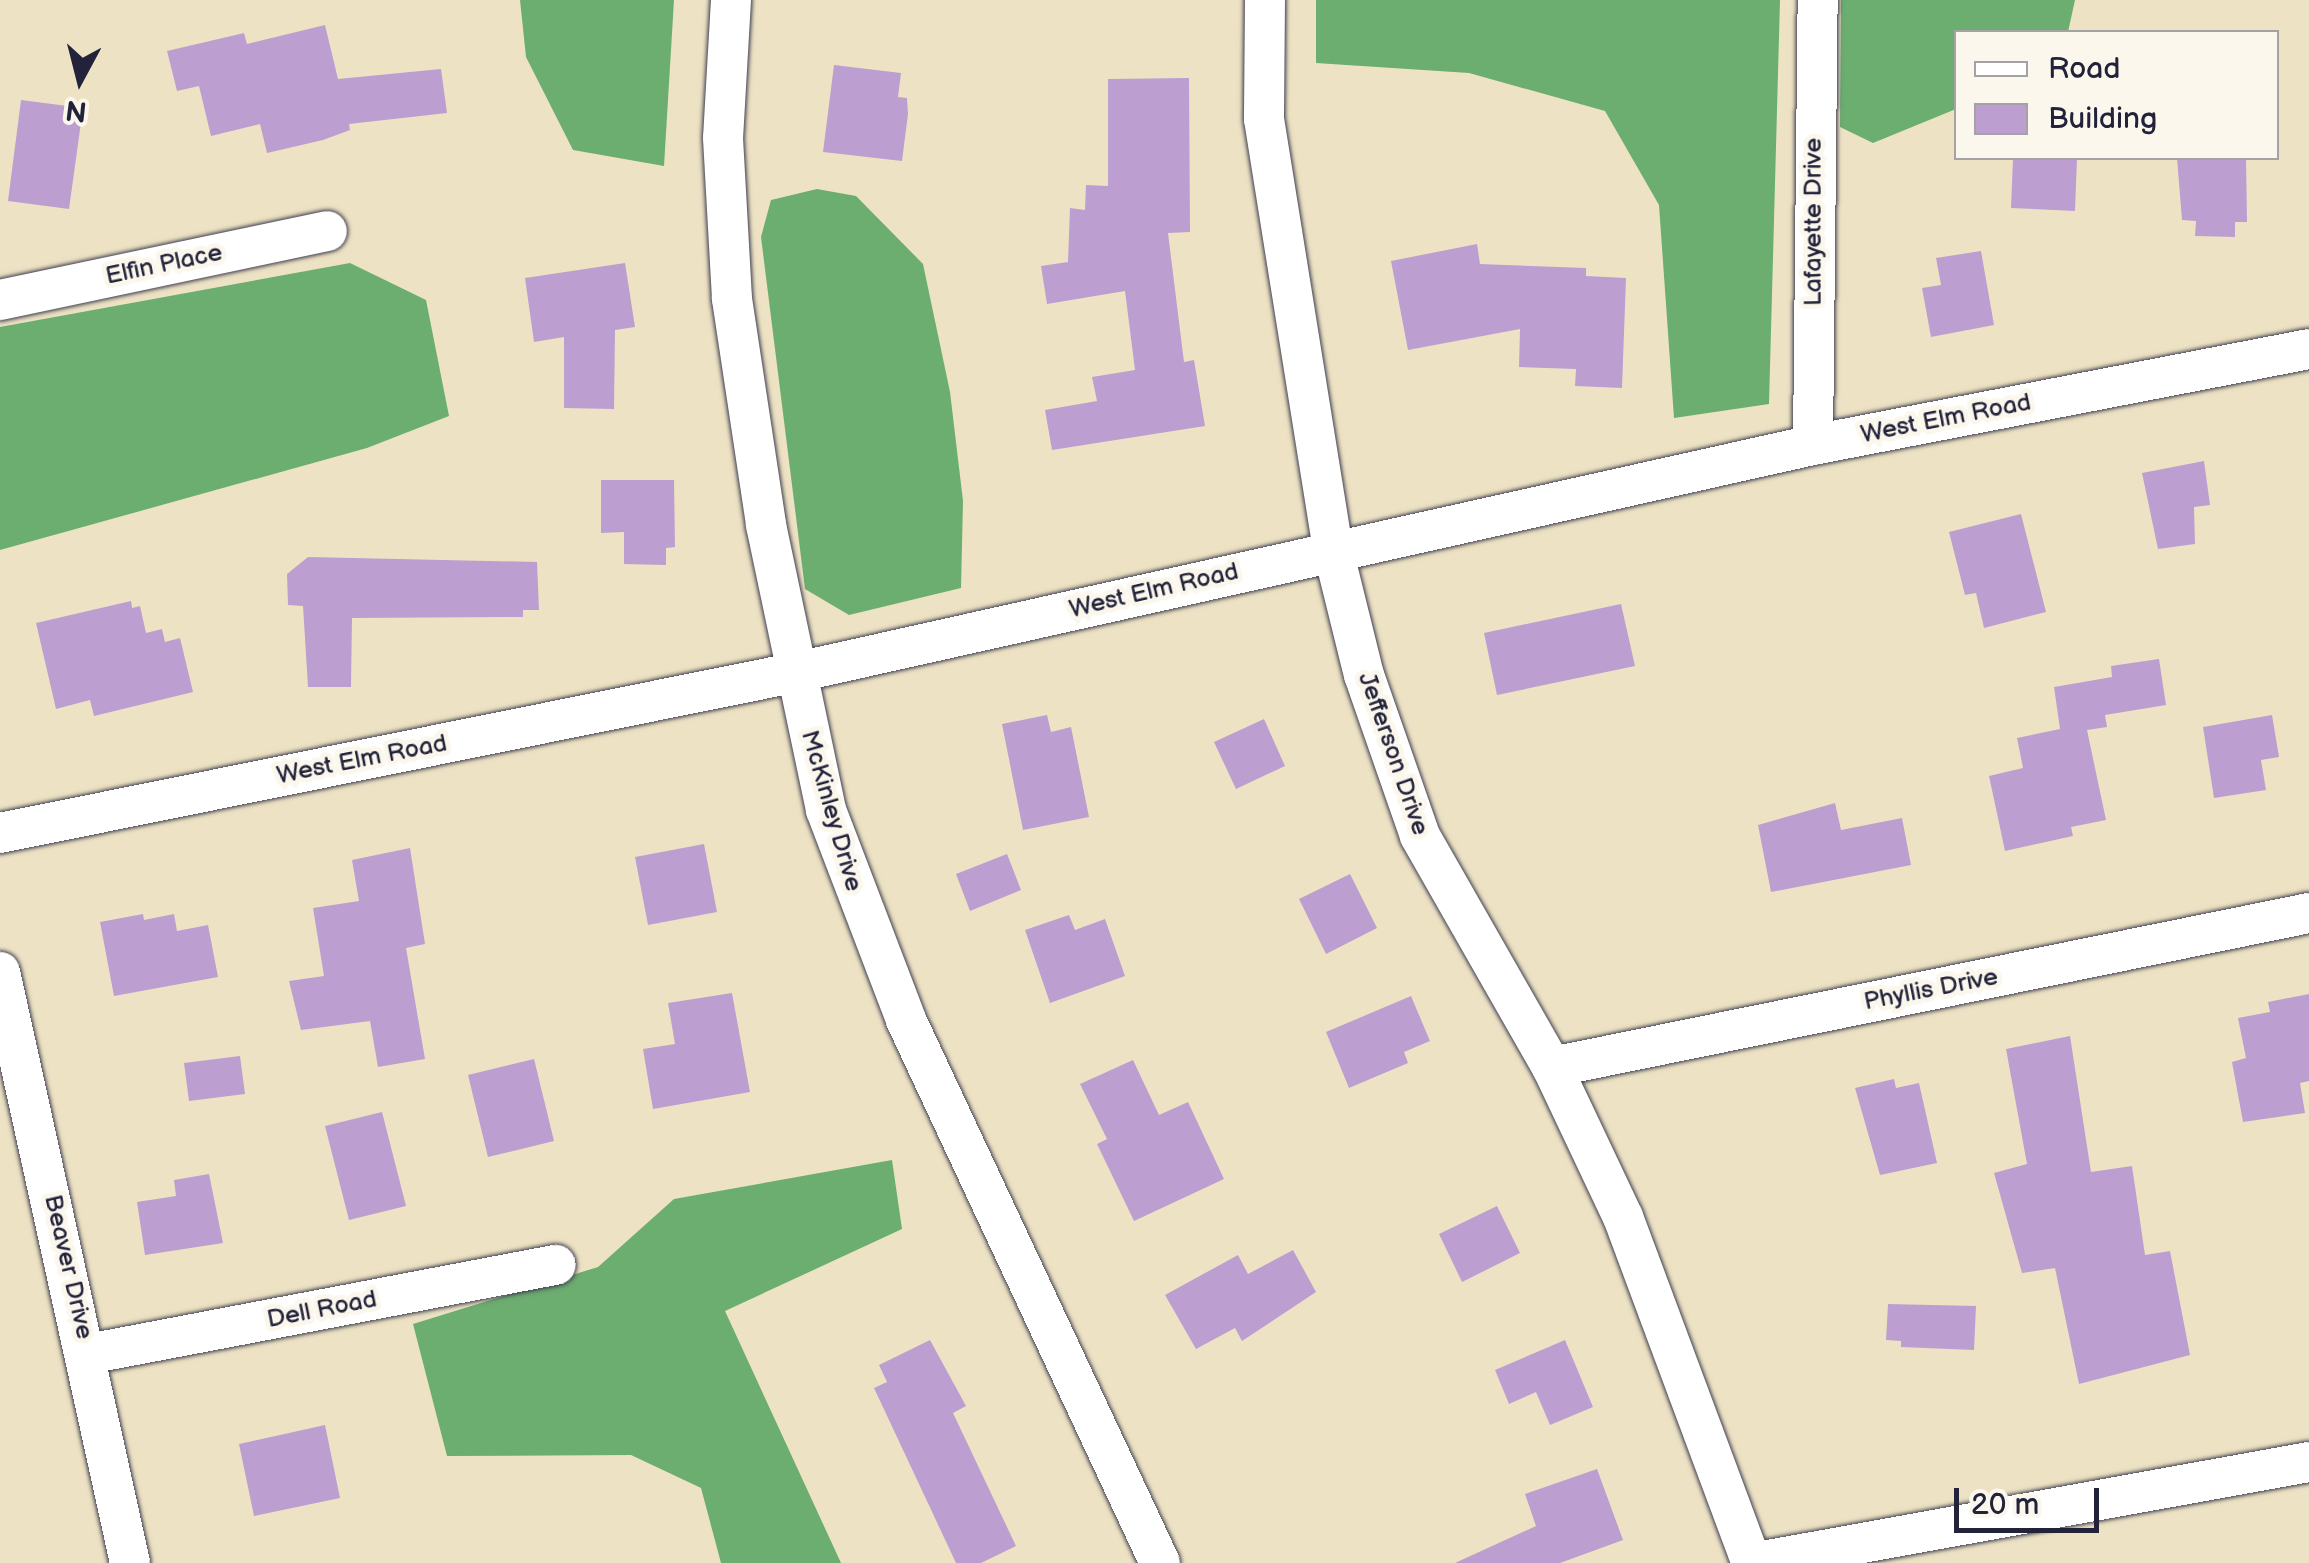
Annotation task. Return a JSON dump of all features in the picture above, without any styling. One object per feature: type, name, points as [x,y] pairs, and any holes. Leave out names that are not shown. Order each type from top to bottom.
[{"type":"street","name":"McKinley Drive","points":[[731,0],[723,138],[732,299],[793,673],[826,810],[866,924],[1160,1563]]},
{"type":"street","name":"Jefferson Drive","points":[[1265,0],[1264,119],[1333,550],[1364,676],[1420,836],[1552,1067],[1645,1272],[1752,1563]]},
{"type":"street","name":"Lafayette Drive","points":[[1813,444],[1818,0]]},
{"type":"street","name":"Elfin Place","points":[[0,300],[328,231]]},
{"type":"street","name":"West Elm Road","points":[[0,832],[793,673],[1813,444],[2309,349]]},
{"type":"street","name":"Phyllis Drive","points":[[1552,1067],[2309,914]]},
{"type":"street","name":"Beaver Drive","points":[[0,972],[88,1354],[130,1563]]},
{"type":"street","name":"Dell Road","points":[[88,1354],[556,1265]]},
{"type":"street","points":[[1752,1563],[2309,1462]]},
{"type":"green space","points":[[520,0],[674,0],[664,166],[573,150],[526,57]]},
{"type":"green space","points":[[1316,0],[1780,0],[1769,404],[1674,418],[1659,205],[1605,111],[1469,73],[1316,63]]},
{"type":"green space","points":[[1841,0],[2075,0],[2068,30],[1954,30],[1954,110],[1873,143],[1840,127]]},
{"type":"green space","points":[[817,189],[856,196],[923,264],[950,392],[963,501],[961,588],[849,615],[805,589],[761,237],[771,200]]},
{"type":"green space","points":[[350,263],[426,300],[449,416],[367,448],[0,550],[0,327]]},
{"type":"green space","points":[[892,1160],[902,1229],[725,1311],[841,1563],[721,1563],[701,1488],[631,1455],[447,1456],[413,1324],[598,1267],[674,1199]]},
{"type":"building","points":[[325,25],[338,79],[441,69],[447,113],[349,124],[350,130],[323,140],[267,153],[260,124],[211,136],[199,86],[177,91],[167,51],[244,33],[247,44]]},
{"type":"building","points":[[834,65],[901,73],[898,97],[907,98],[908,114],[902,161],[823,152]]},
{"type":"building","points":[[1189,78],[1190,232],[1168,233],[1184,362],[1194,360],[1205,426],[1052,450],[1045,410],[1097,401],[1092,377],[1135,370],[1125,291],[1047,304],[1041,266],[1068,262],[1070,208],[1085,210],[1086,185],[1108,186],[1108,79]]},
{"type":"building","points":[[21,100],[83,108],[69,209],[8,201]]},
{"type":"building","points":[[2013,160],[2077,160],[2075,211],[2011,208]]},
{"type":"building","points":[[2177,160],[2246,160],[2247,222],[2235,222],[2235,237],[2195,236],[2196,221],[2182,220]]},
{"type":"building","points":[[1477,244],[1480,264],[1586,268],[1586,276],[1626,278],[1622,388],[1575,386],[1576,369],[1519,367],[1520,329],[1408,350],[1391,261]]},
{"type":"building","points":[[1981,251],[1994,325],[1931,337],[1922,288],[1941,285],[1936,258]]},
{"type":"building","points":[[625,263],[635,327],[615,330],[614,409],[564,408],[564,337],[534,342],[525,278]]},
{"type":"building","points":[[2204,461],[2210,505],[2194,507],[2195,544],[2158,549],[2142,473]]},
{"type":"building","points":[[601,480],[674,480],[675,547],[666,548],[666,565],[624,564],[624,532],[601,533]]},
{"type":"building","points":[[2021,514],[2046,612],[1984,628],[1976,593],[1965,595],[1949,532]]},
{"type":"building","points":[[308,557],[537,562],[539,610],[523,610],[523,617],[352,618],[351,687],[308,687],[303,606],[288,605],[287,574]]},
{"type":"building","points":[[131,601],[132,608],[140,606],[146,633],[162,629],[165,642],[180,638],[193,692],[94,716],[90,700],[56,709],[36,623]]},
{"type":"building","points":[[1621,604],[1635,666],[1497,695],[1484,633]]},
{"type":"building","points":[[2159,659],[2166,705],[2105,715],[2107,727],[2087,730],[2106,820],[2071,827],[2073,836],[2005,851],[1989,776],[2023,768],[2017,738],[2060,729],[2054,687],[2112,677],[2111,666]]},
{"type":"building","points":[[1047,715],[1051,732],[1071,727],[1089,817],[1023,830],[1002,724]]},
{"type":"building","points":[[2272,715],[2279,757],[2261,760],[2266,790],[2214,798],[2203,727]]},
{"type":"building","points":[[1264,719],[1285,766],[1236,789],[1214,742]]},
{"type":"building","points":[[1835,803],[1841,830],[1902,818],[1911,865],[1771,892],[1758,825]]},
{"type":"building","points":[[704,844],[717,912],[648,925],[635,857]]},
{"type":"building","points":[[410,848],[425,944],[406,948],[425,1059],[378,1067],[370,1021],[301,1030],[289,981],[324,976],[313,908],[359,901],[352,860]]},
{"type":"building","points":[[1007,854],[1021,890],[970,911],[956,874]]},
{"type":"building","points":[[1350,874],[1377,928],[1326,954],[1299,899]]},
{"type":"building","points":[[143,914],[144,920],[174,914],[177,931],[208,925],[218,977],[114,996],[100,922]]},
{"type":"building","points":[[1069,915],[1075,930],[1105,919],[1125,976],[1050,1003],[1025,930]]},
{"type":"building","points":[[732,993],[750,1092],[653,1109],[643,1049],[675,1044],[668,1003]]},
{"type":"building","points":[[2309,994],[2309,1081],[2300,1083],[2305,1113],[2243,1122],[2232,1062],[2246,1058],[2238,1018],[2270,1012],[2268,1002]]},
{"type":"building","points":[[1411,996],[1430,1041],[1404,1052],[1408,1063],[1349,1088],[1326,1032]]},
{"type":"building","points":[[2070,1036],[2091,1172],[2132,1166],[2145,1255],[2170,1251],[2190,1355],[2079,1384],[2055,1268],[2022,1273],[1994,1173],[2027,1164],[2006,1049]]},
{"type":"building","points":[[240,1056],[245,1094],[189,1101],[184,1063]]},
{"type":"building","points":[[534,1059],[554,1141],[488,1157],[468,1075]]},
{"type":"building","points":[[1133,1060],[1159,1115],[1188,1102],[1224,1179],[1134,1221],[1097,1144],[1107,1139],[1080,1084]]},
{"type":"building","points":[[1894,1079],[1896,1088],[1919,1083],[1937,1163],[1880,1175],[1855,1088]]},
{"type":"building","points":[[382,1112],[406,1206],[349,1220],[325,1126]]},
{"type":"building","points":[[209,1174],[223,1243],[145,1255],[137,1202],[176,1196],[174,1180]]},
{"type":"building","points":[[1497,1206],[1520,1253],[1462,1282],[1439,1234]]},
{"type":"building","points":[[1293,1250],[1316,1292],[1242,1341],[1235,1328],[1196,1349],[1165,1295],[1238,1255],[1248,1274]]},
{"type":"building","points":[[1888,1304],[1976,1306],[1974,1350],[1901,1347],[1901,1341],[1886,1340]]},
{"type":"building","points":[[930,1340],[966,1406],[953,1413],[1016,1546],[981,1563],[956,1563],[874,1388],[887,1382],[879,1365]]},
{"type":"building","points":[[1565,1340],[1593,1407],[1550,1425],[1536,1392],[1509,1404],[1495,1370]]},
{"type":"building","points":[[325,1425],[340,1498],[254,1516],[239,1444]]},
{"type":"building","points":[[1597,1469],[1623,1540],[1560,1563],[1455,1563],[1536,1526],[1525,1494]]}]
